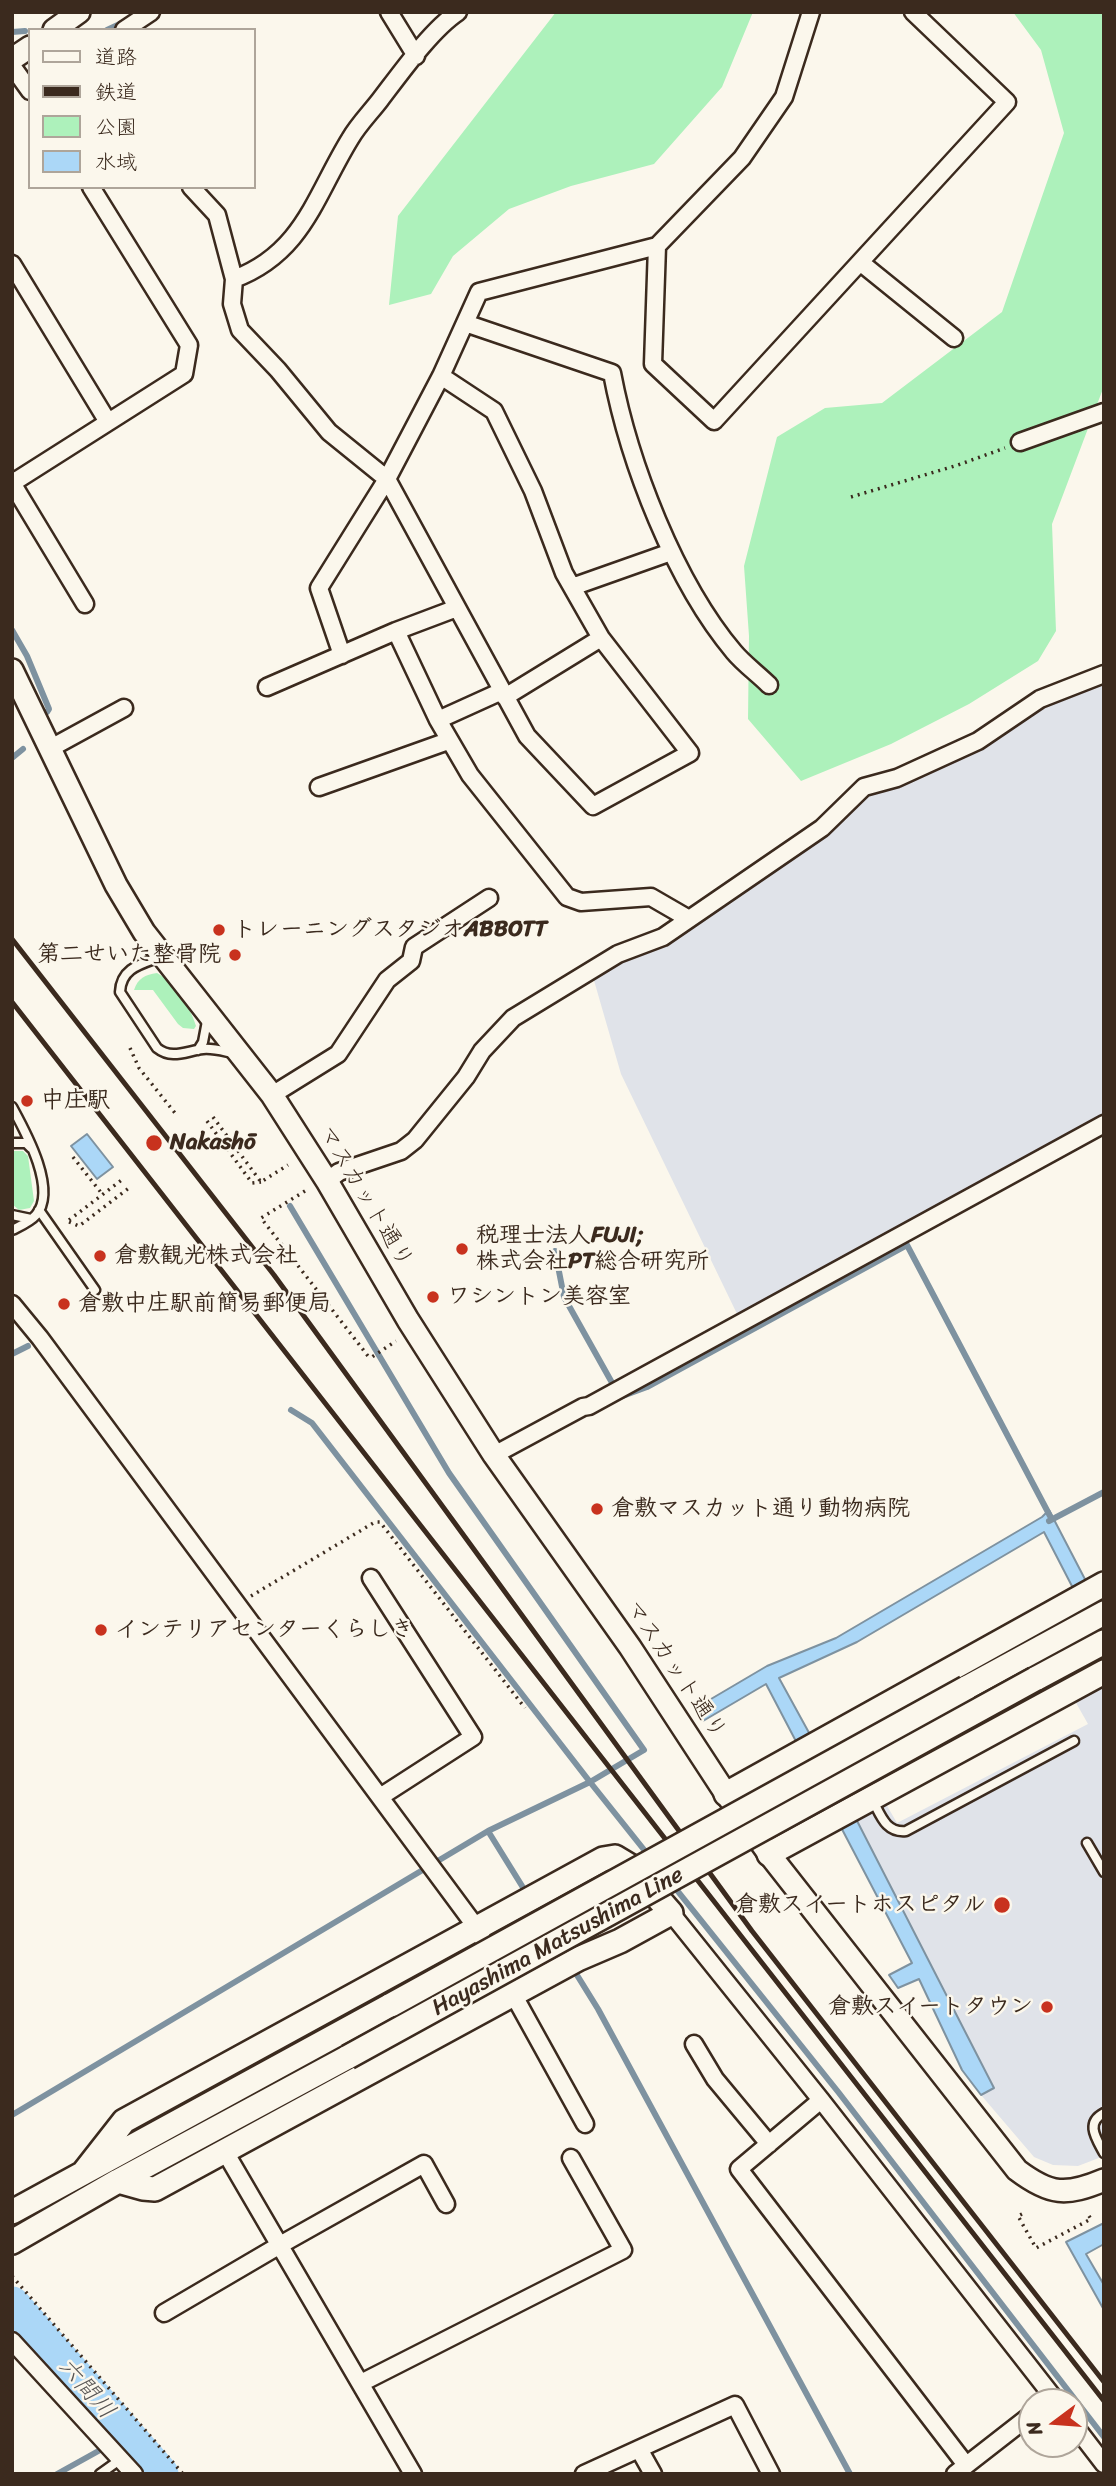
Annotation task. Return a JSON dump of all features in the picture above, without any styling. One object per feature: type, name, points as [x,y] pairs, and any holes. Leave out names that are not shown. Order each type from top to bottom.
[{"type":"main road","points":[[726,1794],[1091,1591]]},
{"type":"main road","name":"Hayashima Matsushima Line","points":[[12,2212],[1099,1616]]},
{"type":"main road","name":"Hayashima Matsushima Line","points":[[14,2236],[348,2057],[1103,1642]]},
{"type":"main road","points":[[769,1854],[1104,1672]]},
{"type":"main road","points":[[84,2172],[124,2121],[603,1859],[615,1857],[630,1866],[671,1913],[620,1941],[570,1963],[155,2189],[118,2181]]},
{"type":"street","points":[[57,28],[79,12]]},
{"type":"street","points":[[127,28],[150,12]]},
{"type":"street","points":[[389,12],[416,55]]},
{"type":"street","points":[[234,279],[256,271],[275,257],[297,231],[322,192],[351,137],[416,55],[449,18],[458,12]]},
{"type":"street","points":[[342,655],[319,588],[387,479],[441,376],[479,292],[657,246],[742,158],[784,97],[811,12]]},
{"type":"street","points":[[657,246],[653,363],[714,421],[1007,102],[913,12]]},
{"type":"street","points":[[12,59],[28,48]]},
{"type":"street","points":[[12,66],[28,88]]},
{"type":"street","points":[[85,604],[13,482],[184,374],[190,345],[92,189]]},
{"type":"street","points":[[193,189],[217,215],[234,279],[232,304],[240,330],[278,370],[329,432],[387,479],[527,736],[593,806],[690,753],[601,638],[564,573],[533,491],[494,411],[441,376]]},
{"type":"street","points":[[860,262],[954,338]]},
{"type":"street","points":[[12,264],[108,422]]},
{"type":"street","points":[[465,323],[612,373],[644,485],[671,552],[735,654],[769,685]]},
{"type":"street","points":[[1020,442],[1104,412]]},
{"type":"street","points":[[572,587],[671,552]]},
{"type":"street","points":[[267,687],[396,631],[457,608]]},
{"type":"street","points":[[396,631],[438,720],[470,775],[567,897],[581,902],[651,897],[690,919]]},
{"type":"street","points":[[438,720],[504,694],[601,638]]},
{"type":"street","name":"マスカット通り","points":[[12,670],[117,885],[144,932],[272,1095],[327,1181],[408,1320],[494,1455],[630,1647],[726,1794],[769,1854],[1017,2170],[1034,2183],[1051,2191],[1070,2192],[1104,2180]]},
{"type":"street","points":[[327,1181],[339,1172],[401,1151],[415,1140],[466,1077],[482,1051],[513,1018],[618,954],[663,937],[822,828],[864,787],[897,778],[978,741],[1040,699],[1104,674]]},
{"type":"street","points":[[49,749],[124,708]]},
{"type":"street","points":[[318,787],[449,741]]},
{"type":"street","points":[[272,1095],[338,1054],[387,980],[411,961],[414,947],[489,898]]},
{"type":"street","points":[[494,1455],[1102,1130]]},
{"type":"street","points":[[12,1304],[40,1338],[476,1927],[585,2124]]},
{"type":"street","points":[[371,1578],[473,1737],[380,1797]]},
{"type":"street","points":[[671,1913],[821,2100],[1044,2388]]},
{"type":"street","points":[[694,2044],[715,2079],[769,2144]]},
{"type":"street","points":[[821,2100],[739,2169],[961,2469],[1018,2425]]},
{"type":"street","points":[[225,2150],[413,2474]]},
{"type":"street","points":[[360,2383],[623,2250],[571,2158]]},
{"type":"street","points":[[164,2313],[424,2164],[446,2204]]},
{"type":"street","points":[[12,2341],[134,2474]]},
{"type":"street","points":[[584,2474],[734,2405],[771,2474]]},
{"type":"street","points":[[1088,2444],[1104,2465]]},
{"type":"street","points":[[639,2449],[653,2474]]},
{"type":"lane","points":[[163,956],[132,968],[120,983],[120,992],[157,1048],[164,1053],[175,1055],[205,1049],[239,1054]]},
{"type":"lane","points":[[198,1050],[207,1030],[208,1014]]},
{"type":"lane","points":[[12,1107],[35,1151],[41,1179],[42,1204],[31,1219],[12,1230]]},
{"type":"lane","points":[[12,1143],[26,1143],[35,1151]]},
{"type":"lane","points":[[39,1210],[95,1290]]},
{"type":"lane","points":[[12,1215],[31,1219]]},
{"type":"lane","points":[[863,1803],[888,1828],[906,1831],[1073,1741]]},
{"type":"lane","points":[[1087,1843],[1104,1872]]},
{"type":"lane","points":[[1104,2113],[1097,2116],[1092,2132],[1104,2152]]},
{"type":"lane","points":[[100,2474],[121,2459]]},
{"type":"path","points":[[851,497],[958,465],[1020,442]]},
{"type":"path","points":[[130,1048],[139,1068],[175,1113]]},
{"type":"path","points":[[213,1117],[261,1182]]},
{"type":"path","points":[[207,1121],[252,1183],[261,1182],[288,1165]]},
{"type":"path","points":[[73,1157],[103,1195]]},
{"type":"path","points":[[123,1180],[69,1221],[79,1226],[129,1188]]},
{"type":"path","points":[[305,1191],[261,1218],[368,1356],[372,1357],[396,1341]]},
{"type":"path","points":[[1022,2214],[1018,2216],[1036,2248],[1091,2219],[1087,2213]]},
{"type":"path","points":[[12,2276],[183,2474]]},
{"type":"shaded area","points":[[1104,677],[1104,1116],[739,1318],[621,1074],[593,977],[866,789],[1030,706]]},
{"type":"shaded area","name":"倉敷スイートホスピタル","points":[[1104,1677],[1104,2156],[1078,2166],[1053,2165],[1034,2157],[981,2095],[994,2087],[853,1813],[882,1797],[897,1823],[1088,1724],[1071,1694]]},
{"type":"green space","points":[[556,12],[753,12],[722,87],[654,164],[571,186],[509,209],[453,256],[431,294],[389,305],[398,216]]},
{"type":"green space","points":[[1013,12],[1104,12],[1104,386],[1052,524],[1056,631],[1038,661],[969,704],[891,744],[801,781],[748,719],[749,636],[744,566],[777,437],[825,408],[882,403],[1002,312],[1064,133],[1041,50]]},
{"type":"green space","points":[[157,973],[181,996],[194,1019],[194,1029],[183,1028],[178,1024],[153,990],[134,990],[142,978]]},
{"type":"green space","points":[[12,1151],[23,1151],[28,1156],[34,1201],[30,1208],[19,1210],[12,1204]]},
{"type":"water","points":[[87,1134],[113,1167],[97,1179],[71,1146]]},
{"type":"water","points":[[1049,1510],[1088,1585],[1075,1592],[1044,1532],[857,1642],[779,1678],[853,1813],[994,2088],[981,2095],[962,2070],[919,1979],[898,1988],[889,1975],[912,1963],[766,1684],[703,1721],[694,1709],[767,1666],[836,1638],[1042,1517]]},
{"type":"water","points":[[1104,2223],[1104,2244],[1086,2254],[1104,2285],[1104,2310],[1066,2242]]},
{"type":"waterway","points":[[111,28],[124,22]]},
{"type":"waterway","points":[[12,32],[25,31]]},
{"type":"waterway","points":[[12,630],[27,656],[49,709],[47,712]]},
{"type":"waterway","points":[[12,758],[23,749]]},
{"type":"waterway","points":[[290,1206],[449,1473],[644,1750],[590,1782],[312,1423],[291,1410]]},
{"type":"waterway","points":[[555,1251],[564,1297],[620,1397],[647,1387],[907,1245],[1050,1516]]},
{"type":"waterway","points":[[12,1354],[28,1346]]},
{"type":"waterway","points":[[1049,1521],[1104,1492]]},
{"type":"waterway","points":[[12,2115],[488,1831],[590,1782],[649,1856]]},
{"type":"waterway","points":[[488,1831],[527,1894]]},
{"type":"waterway","points":[[656,1864],[839,2093],[1104,2437]]},
{"type":"waterway","points":[[533,1904],[598,2009],[850,2474]]},
{"type":"waterway","name":"六間川","points":[[12,2305],[160,2474]]},
{"type":"waterway","points":[[115,2438],[123,2430]]},
{"type":"waterway","points":[[57,2474],[102,2449]]},
{"type":"railway","points":[[12,939],[274,1275],[752,1931],[1104,2382]]},
{"type":"railway","points":[[12,1002],[1104,2401]]},
{"type":"place","name":"トレーニングスタジオABBOTT","points":[[219,930]]},
{"type":"place","name":"第二せいた整骨院","points":[[235,955]]},
{"type":"place","name":"中庄駅","points":[[27,1101]]},
{"type":"place","name":"Nakashō","points":[[154,1143]]},
{"type":"place","name":"税理士法人FUJI; 株式会社PT総合研究所","points":[[462,1249]]},
{"type":"place","name":"倉敷観光株式会社","points":[[100,1256]]},
{"type":"place","name":"ワシントン美容室","points":[[433,1297]]},
{"type":"place","name":"倉敷中庄駅前簡易郵便局","points":[[64,1304]]},
{"type":"place","name":"倉敷マスカット通り動物病院","points":[[597,1509]]},
{"type":"place","name":"インテリアセンターくらしき","points":[[101,1630]]},
{"type":"place","name":"倉敷スイートホスピタル","points":[[1002,1905]]},
{"type":"place","name":"倉敷スイートタウン","points":[[1047,2007]]}]
